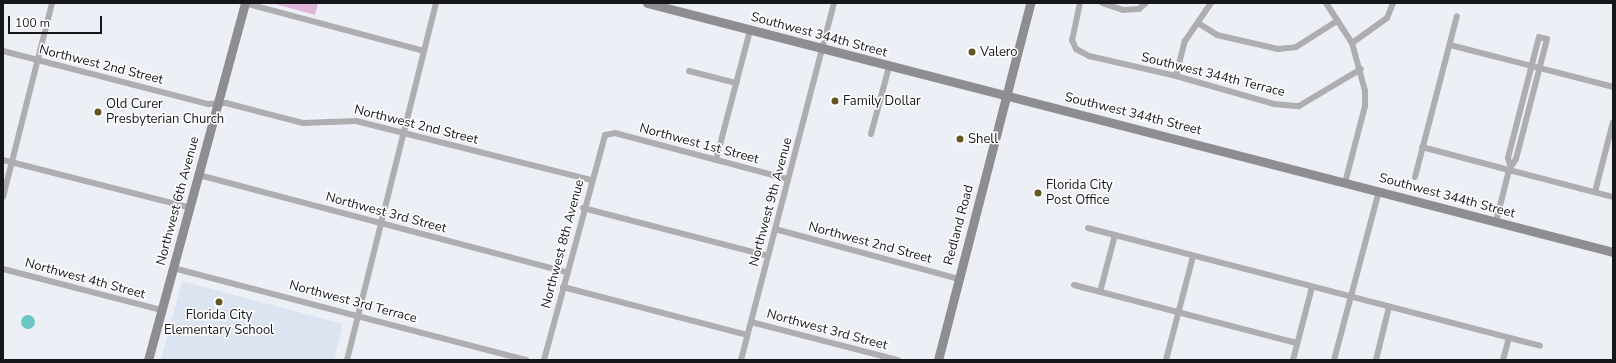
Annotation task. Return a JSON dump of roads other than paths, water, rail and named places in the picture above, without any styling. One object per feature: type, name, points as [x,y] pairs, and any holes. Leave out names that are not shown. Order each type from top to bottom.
[{"type":"main road","name":"Northwest 6th Avenue","points":[[148,360],[191,208],[245,3]]},
{"type":"main road","name":"Southwest 344th Street","points":[[647,3],[889,67],[1345,182],[1613,252]]},
{"type":"main road","name":"Redland Road","points":[[938,360],[1030,3]]},
{"type":"street","points":[[3,197],[52,3]]},
{"type":"street","points":[[245,3],[424,51]]},
{"type":"street","points":[[347,360],[402,132],[436,3]]},
{"type":"street","name":"Northwest 9th Avenue","points":[[741,360],[820,49],[834,3]]},
{"type":"street","name":"Southwest 344th Terrace","points":[[1080,3],[1072,29],[1076,49],[1090,56],[1176,76],[1274,104],[1299,106],[1361,69]]},
{"type":"street","points":[[1102,3],[1123,10],[1139,9],[1146,3]]},
{"type":"street","points":[[1176,76],[1184,42],[1211,3]]},
{"type":"street","points":[[1326,3],[1352,44],[1361,69],[1365,106],[1345,182]]},
{"type":"street","points":[[1352,44],[1388,18],[1393,3]]},
{"type":"street","points":[[1415,177],[1457,16]]},
{"type":"street","points":[[1198,23],[1218,35],[1278,49],[1296,47],[1337,20]]},
{"type":"street","points":[[716,160],[750,30]]},
{"type":"street","points":[[1496,222],[1510,167],[1516,159],[1547,39],[1540,37],[1508,158],[1510,167]]},
{"type":"street","points":[[1450,45],[1613,87]]},
{"type":"street","name":"Northwest 2nd Street","points":[[3,51],[208,104],[218,103],[303,123],[348,119],[591,180]]},
{"type":"street","points":[[871,134],[889,67]]},
{"type":"street","points":[[690,71],[736,83]]},
{"type":"street","points":[[1595,192],[1613,122]]},
{"type":"street","name":"Northwest 1st Street","points":[[605,135],[615,133],[788,179]]},
{"type":"street","name":"Northwest 8th Avenue","points":[[544,360],[583,208],[605,135]]},
{"type":"street","points":[[1422,147],[1510,167],[1613,197]]},
{"type":"street","points":[[3,160],[191,208]]},
{"type":"street","name":"Northwest 3rd Street","points":[[199,175],[567,272]]},
{"type":"street","points":[[1334,360],[1379,191]]},
{"type":"street","points":[[583,208],[768,256]]},
{"type":"street","points":[[1088,228],[1540,346]]},
{"type":"street","name":"Northwest 2nd Street","points":[[775,229],[959,279]]},
{"type":"street","points":[[1100,292],[1115,235]]},
{"type":"street","points":[[1166,360],[1193,256]]},
{"type":"street","name":"Northwest 3rd Terrace","points":[[173,268],[359,315],[526,360]]},
{"type":"street","name":"Northwest 4th Street","points":[[3,269],[161,310]]},
{"type":"street","points":[[1074,285],[1297,343]]},
{"type":"street","points":[[563,287],[747,334]]},
{"type":"street","points":[[1293,360],[1312,287]]},
{"type":"street","points":[[1376,360],[1390,307]]},
{"type":"street","name":"Northwest 3rd Street","points":[[751,322],[898,360]]},
{"type":"street","points":[[1503,360],[1509,338]]},
{"type":"water","points":[[28,315],[33,317],[35,322],[33,327],[28,329],[23,327],[21,322],[23,317]]},
{"type":"place","name":"Valero","points":[[972,52]]},
{"type":"place","name":"Family Dollar","points":[[835,101]]},
{"type":"place","name":"Old Curer Presbyterian Church","points":[[98,112]]},
{"type":"place","name":"Shell","points":[[960,139]]},
{"type":"place","name":"Florida City Post Office","points":[[1038,193]]},
{"type":"place","name":"Florida City Elementary School","points":[[219,302]]}]
